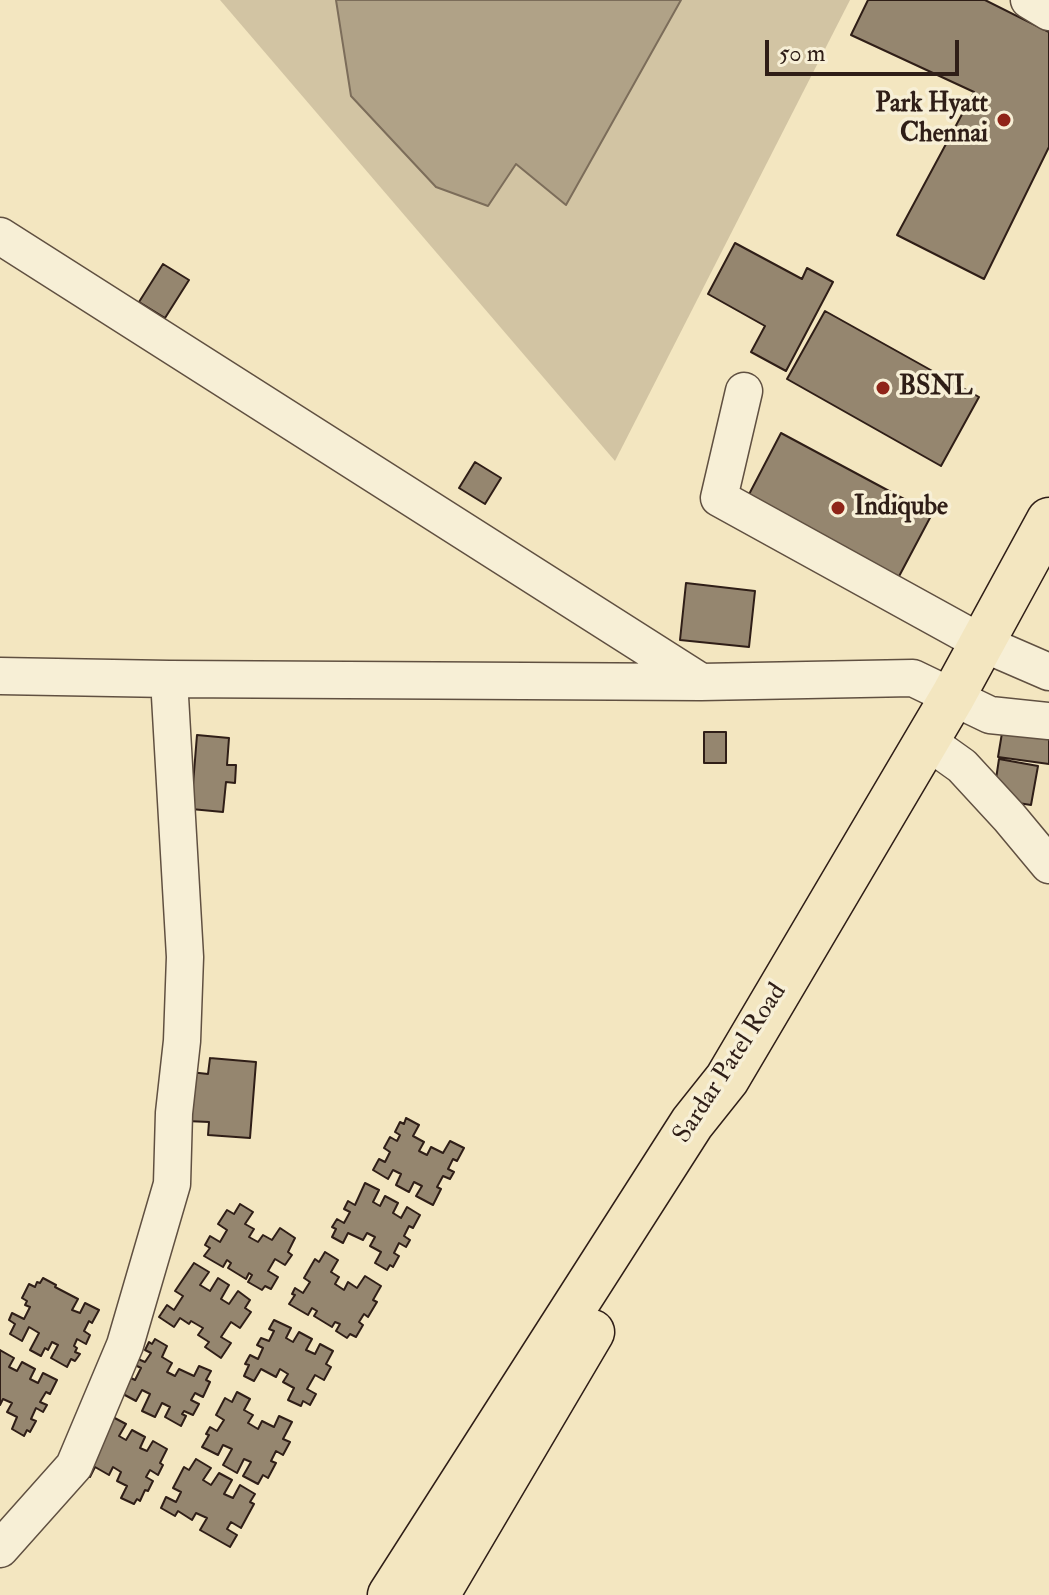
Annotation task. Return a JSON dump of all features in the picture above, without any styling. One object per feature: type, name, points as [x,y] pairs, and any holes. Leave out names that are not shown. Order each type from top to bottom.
[{"type":"main road","name":"Sardar Patel Road","points":[[390,1595],[692,1123],[727,1079],[1046,533]]},
{"type":"main road","points":[[437,1595],[709,1135],[727,1079]]},
{"type":"street","points":[[1029,0],[1049,12]]},
{"type":"street","points":[[0,236],[701,682]]},
{"type":"street","points":[[744,391],[719,498],[982,643],[1049,672]]},
{"type":"street","points":[[0,676],[701,682],[913,678],[990,715],[1049,721]]},
{"type":"street","points":[[7,1530],[74,1466],[125,1345],[172,1184],[185,957],[169,679]]},
{"type":"street","points":[[927,741],[962,766],[1049,865]]},
{"type":"shaded area","points":[[220,0],[850,0],[615,461]]},
{"type":"shaded area","points":[[336,0],[681,0],[566,205],[516,164],[488,206],[436,187],[351,96]]},
{"type":"building","name":"Park Hyatt Chennai","points":[[868,0],[985,0],[1049,32],[1049,147],[984,279],[897,235],[974,92],[851,35]]},
{"type":"building","points":[[735,243],[802,279],[807,268],[833,282],[786,371],[751,352],[765,326],[708,294]]},
{"type":"building","points":[[163,264],[189,280],[165,318],[139,302]]},
{"type":"building","name":"BSNL","points":[[825,311],[979,397],[941,466],[787,379]]},
{"type":"building","name":"Indiqube","points":[[781,433],[932,514],[896,582],[745,502]]},
{"type":"building","points":[[475,462],[501,478],[485,504],[459,488]]},
{"type":"building","points":[[686,583],[755,591],[749,647],[680,640]]},
{"type":"building","points":[[1003,727],[1049,733],[1049,764],[998,757]]},
{"type":"building","points":[[704,732],[726,732],[726,763],[704,763]]},
{"type":"building","points":[[197,735],[229,738],[227,765],[236,765],[235,783],[226,782],[223,812],[191,809]]},
{"type":"building","points":[[999,759],[1038,766],[1031,805],[993,799]]},
{"type":"building","points":[[210,1058],[256,1062],[250,1138],[208,1135],[209,1122],[186,1121],[190,1072],[208,1074]]},
{"type":"building","points":[[406,1118],[419,1125],[413,1136],[424,1142],[419,1151],[427,1155],[431,1147],[443,1153],[450,1141],[464,1148],[448,1169],[454,1172],[450,1179],[443,1176],[437,1187],[441,1189],[433,1205],[416,1196],[422,1186],[414,1182],[409,1192],[396,1185],[401,1174],[393,1170],[388,1179],[373,1170],[379,1159],[385,1162],[390,1152],[384,1148],[390,1137],[397,1141],[400,1135],[395,1132]]},
{"type":"building","points":[[365,1183],[379,1190],[373,1202],[380,1206],[385,1196],[398,1203],[393,1213],[401,1218],[407,1207],[420,1215],[404,1236],[410,1240],[406,1247],[399,1243],[394,1253],[399,1256],[393,1267],[390,1265],[387,1270],[375,1263],[381,1252],[370,1246],[375,1237],[367,1233],[363,1240],[348,1233],[343,1243],[332,1237],[336,1229],[332,1227],[337,1219],[344,1223],[350,1212],[344,1209],[348,1201],[355,1205]]},
{"type":"building","points":[[240,1204],[253,1212],[245,1224],[254,1229],[249,1237],[258,1242],[263,1235],[272,1240],[280,1228],[295,1238],[288,1252],[292,1255],[285,1265],[275,1259],[268,1271],[278,1277],[271,1289],[265,1286],[262,1290],[248,1282],[252,1275],[249,1273],[246,1279],[228,1268],[231,1263],[227,1260],[223,1267],[204,1256],[210,1248],[205,1245],[210,1236],[220,1242],[227,1230],[218,1224],[227,1210],[234,1214]]},
{"type":"building","points":[[325,1252],[338,1260],[331,1272],[339,1277],[335,1284],[344,1290],[348,1282],[357,1288],[365,1276],[381,1286],[373,1300],[377,1302],[368,1317],[364,1314],[359,1322],[363,1325],[356,1337],[350,1334],[347,1338],[336,1331],[340,1324],[335,1322],[332,1327],[314,1316],[317,1311],[312,1308],[308,1315],[289,1304],[295,1295],[292,1294],[295,1288],[303,1293],[310,1282],[304,1278],[315,1259],[319,1262]]},
{"type":"building","points":[[194,1263],[209,1272],[200,1285],[210,1291],[218,1278],[229,1285],[221,1299],[229,1304],[238,1291],[250,1300],[245,1308],[251,1312],[240,1328],[231,1322],[221,1337],[231,1343],[221,1358],[205,1347],[209,1342],[198,1335],[203,1328],[180,1318],[174,1327],[159,1317],[167,1305],[174,1310],[183,1296],[175,1291]]},
{"type":"building","points":[[43,1278],[78,1299],[72,1310],[80,1313],[85,1303],[99,1310],[84,1331],[90,1335],[86,1344],[77,1339],[75,1352],[80,1354],[75,1361],[71,1359],[67,1367],[51,1358],[58,1345],[52,1342],[41,1356],[30,1350],[39,1333],[29,1327],[22,1341],[10,1334],[15,1324],[9,1320],[12,1313],[24,1319],[30,1307],[25,1305],[27,1301],[22,1298],[29,1284],[35,1287]]},
{"type":"building","points":[[274,1320],[291,1328],[286,1338],[293,1342],[299,1332],[312,1339],[306,1350],[315,1354],[320,1344],[333,1351],[326,1364],[331,1367],[324,1380],[315,1375],[307,1389],[316,1394],[310,1405],[303,1401],[301,1406],[288,1400],[294,1388],[283,1382],[288,1374],[280,1369],[276,1377],[261,1369],[254,1381],[244,1376],[250,1355],[258,1359],[263,1348],[257,1345],[261,1338],[269,1341],[274,1331],[269,1329]]},
{"type":"building","points":[[155,1339],[167,1346],[162,1357],[172,1363],[167,1372],[175,1376],[179,1369],[194,1376],[199,1366],[211,1371],[203,1397],[195,1393],[191,1400],[199,1404],[193,1415],[184,1411],[182,1414],[186,1416],[181,1426],[165,1417],[170,1407],[162,1403],[155,1417],[142,1411],[150,1394],[142,1390],[136,1401],[123,1394],[131,1378],[135,1380],[141,1368],[135,1365],[138,1359],[145,1362],[151,1353],[145,1350],[149,1342],[152,1344]]},
{"type":"building","points":[[0,1350],[14,1358],[9,1367],[17,1371],[22,1362],[35,1369],[30,1379],[38,1383],[43,1373],[57,1380],[50,1394],[46,1392],[40,1402],[47,1405],[43,1412],[36,1408],[31,1419],[36,1421],[24,1436],[12,1429],[17,1417],[7,1412],[12,1403],[3,1399],[0,1405]]},
{"type":"building","points":[[237,1392],[250,1399],[244,1410],[253,1415],[248,1423],[258,1429],[262,1421],[274,1427],[279,1416],[292,1422],[283,1439],[290,1442],[283,1455],[276,1451],[271,1461],[276,1463],[268,1478],[263,1475],[258,1484],[243,1476],[251,1462],[244,1459],[237,1473],[223,1465],[232,1449],[223,1445],[218,1455],[202,1447],[210,1427],[217,1431],[224,1420],[216,1415],[225,1398],[232,1402]]},
{"type":"building","points":[[109,1415],[126,1424],[119,1436],[126,1440],[132,1430],[145,1437],[140,1448],[147,1451],[153,1441],[167,1449],[158,1475],[150,1470],[146,1477],[153,1481],[140,1501],[137,1499],[134,1504],[121,1498],[127,1486],[117,1481],[121,1472],[113,1467],[109,1475],[95,1467],[90,1477],[79,1471]]},
{"type":"building","points":[[196,1459],[211,1468],[203,1480],[211,1485],[219,1473],[232,1480],[224,1494],[233,1498],[240,1485],[255,1494],[250,1502],[254,1504],[241,1528],[231,1522],[227,1529],[237,1535],[230,1547],[200,1530],[207,1518],[196,1513],[192,1520],[178,1511],[175,1516],[161,1508],[166,1497],[176,1502],[181,1492],[173,1488],[184,1467],[189,1470]]},
{"type":"place","name":"Park Hyatt Chennai","points":[[1004,120]]},
{"type":"place","name":"BSNL","points":[[883,388]]},
{"type":"place","name":"Indiqube","points":[[838,508]]}]
